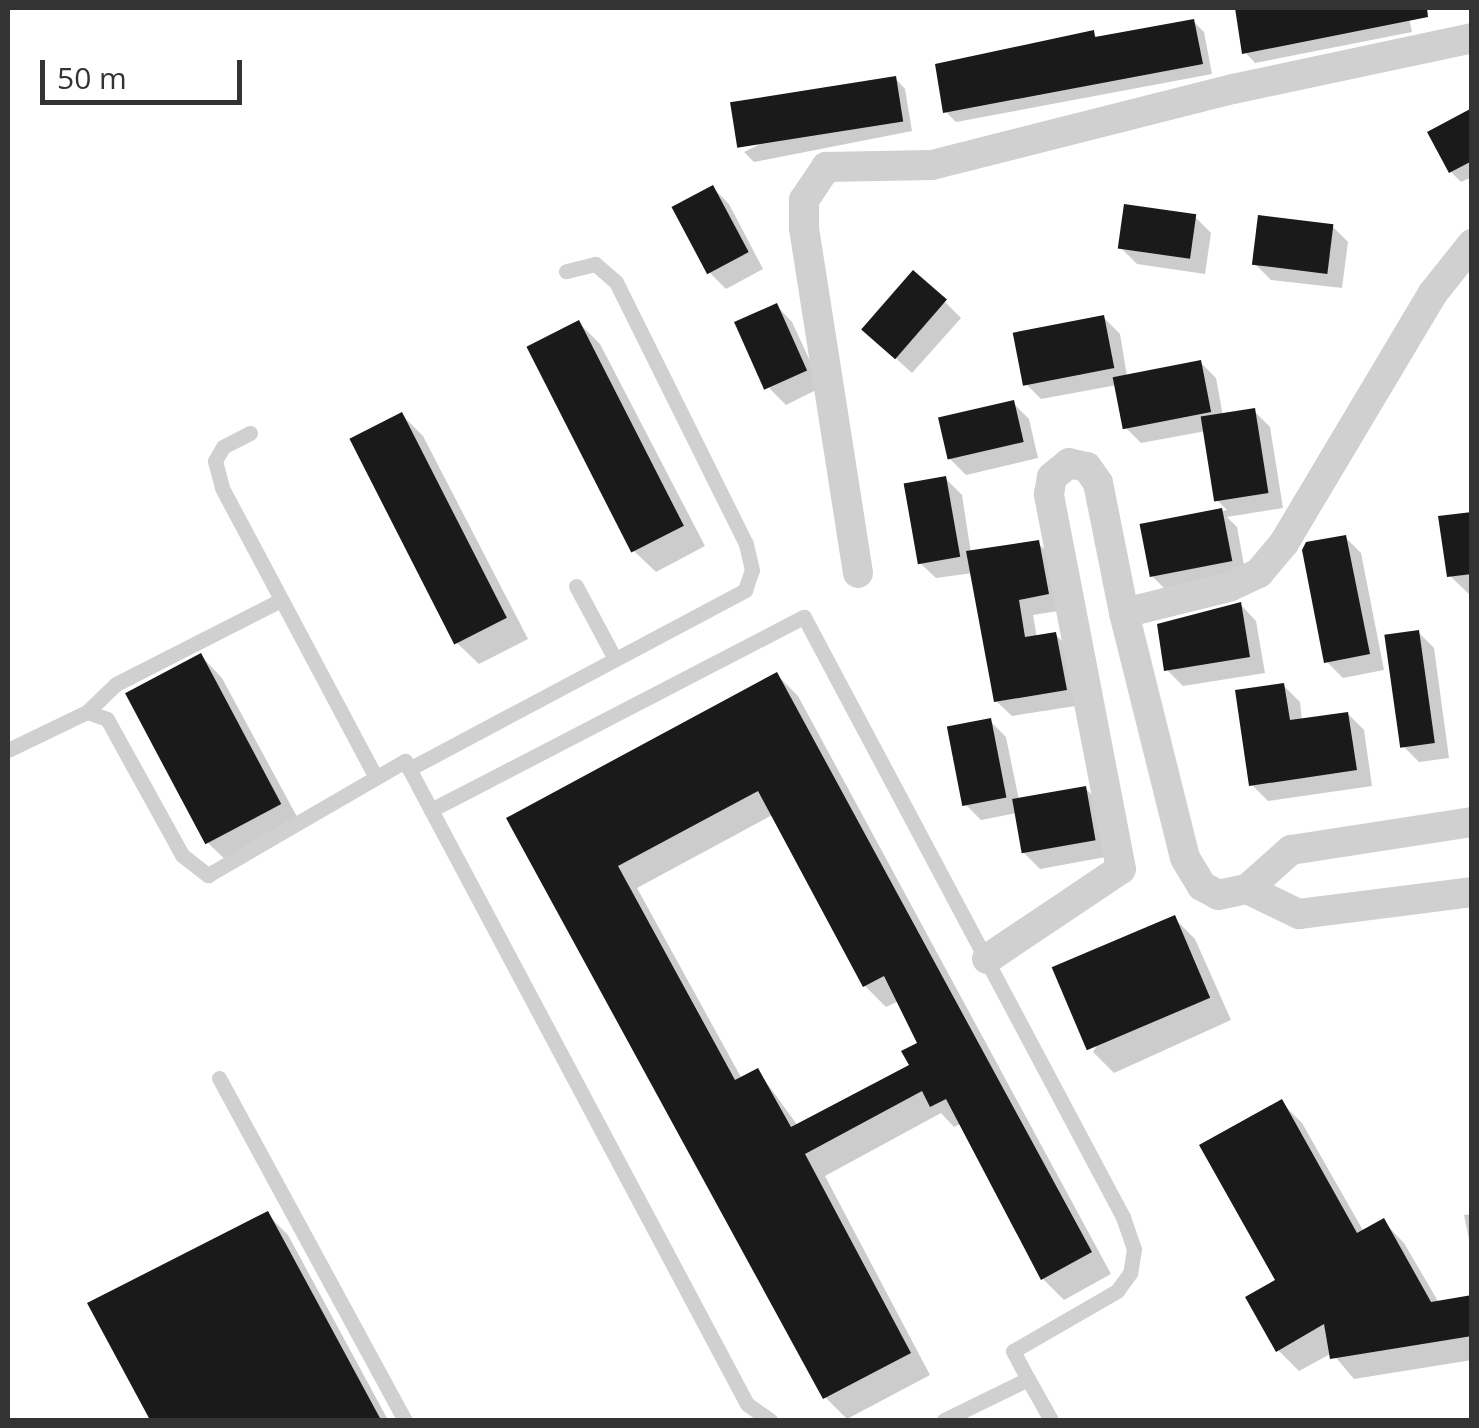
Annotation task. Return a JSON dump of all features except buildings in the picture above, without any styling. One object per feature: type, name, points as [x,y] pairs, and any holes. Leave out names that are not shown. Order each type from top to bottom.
[{"type":"street","points":[[858,573],[804,228],[804,200],[826,167],[932,165],[1232,89],[1472,38]]},
{"type":"street","points":[[1124,614],[1229,588],[1258,573],[1284,543],[1434,293],[1472,244]]},
{"type":"street","points":[[986,959],[1120,869],[1049,494],[1052,477],[1069,463],[1087,467],[1098,483],[1124,614],[1185,858],[1202,886],[1218,895],[1247,889],[1292,850],[1472,822]]},
{"type":"street","points":[[1247,889],[1299,914],[1472,892]]},
{"type":"lane","points":[[409,770],[745,590],[752,570],[746,544],[616,282],[595,264],[566,271]]},
{"type":"lane","points":[[250,433],[223,447],[215,461],[222,488],[375,776]]},
{"type":"lane","points":[[576,586],[615,659]]},
{"type":"lane","points":[[8,750],[87,712],[116,684],[281,600]]},
{"type":"lane","points":[[431,810],[804,617],[1124,1217],[1134,1249],[1130,1273],[1117,1292],[1013,1351],[1051,1420]]},
{"type":"lane","points":[[87,712],[107,718],[182,855],[208,875],[404,761],[748,1404],[770,1420]]},
{"type":"lane","points":[[219,1078],[405,1420]]},
{"type":"lane","points":[[944,1420],[1028,1379]]},
{"type":"lane","points":[[738,1420],[748,1404]]}]
